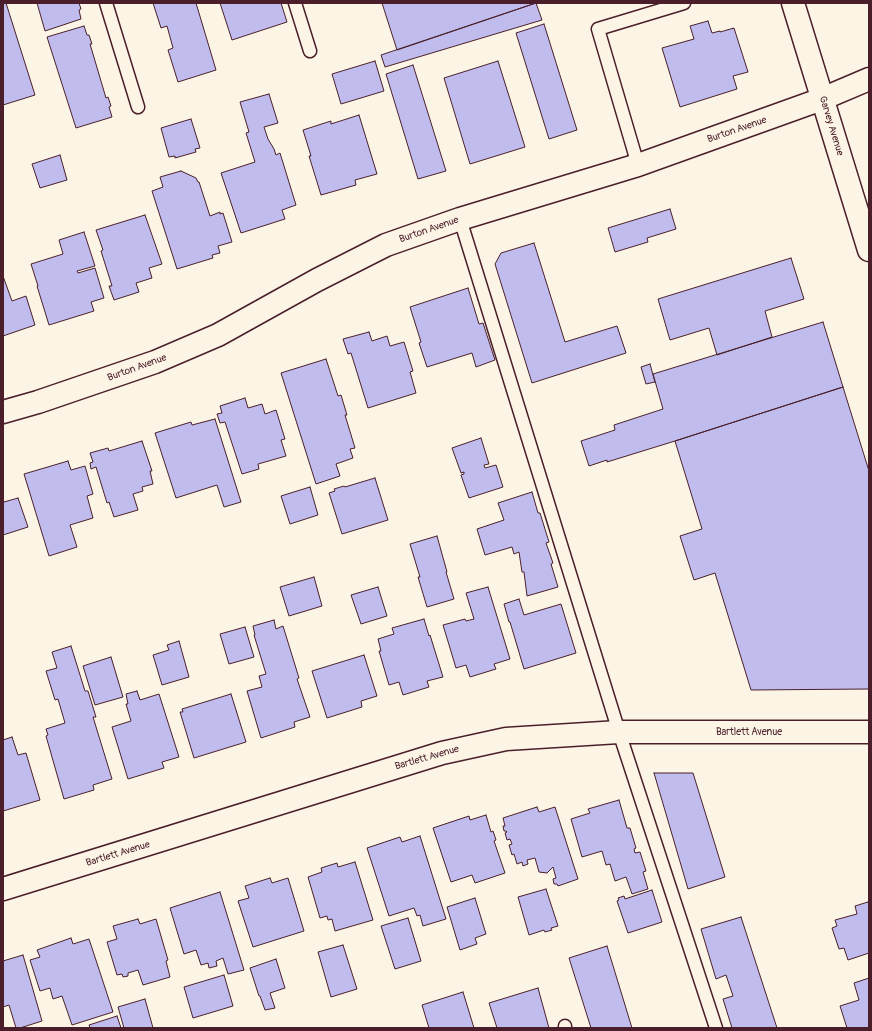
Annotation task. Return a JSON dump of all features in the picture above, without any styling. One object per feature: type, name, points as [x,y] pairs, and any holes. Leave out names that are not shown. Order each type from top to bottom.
[{"type":"street","name":"Garvey Avenue","points":[[793,3],[869,250]]},
{"type":"street","name":"Burton Avenue","points":[[3,412],[38,402],[155,362],[218,335],[317,280],[386,245],[460,219],[638,165],[822,99],[869,79]]},
{"type":"street","name":"Bartlett Avenue","points":[[3,889],[442,753],[506,739],[618,732],[869,732]]},
{"type":"lane","points":[[106,3],[138,107]]},
{"type":"lane","points":[[295,3],[310,51]]},
{"type":"lane","points":[[638,165],[598,29],[684,3]]},
{"type":"lane","points":[[460,219],[618,732],[716,1028]]},
{"type":"building","points":[[3,3],[6,3],[35,95],[3,105]]},
{"type":"building","points":[[37,3],[79,3],[81,9],[79,10],[81,19],[45,31]]},
{"type":"building","points":[[153,3],[196,3],[216,70],[178,82],[168,50],[173,48],[167,26],[161,28]]},
{"type":"building","points":[[220,3],[281,3],[287,22],[232,40]]},
{"type":"building","points":[[382,3],[536,3],[397,50]]},
{"type":"building","points":[[536,3],[542,20],[385,67],[381,55]]},
{"type":"building","points":[[708,21],[712,33],[734,28],[748,72],[733,76],[737,89],[680,107],[662,48],[694,39],[690,26]]},
{"type":"building","points":[[544,24],[577,130],[549,139],[516,33]]},
{"type":"building","points":[[84,26],[92,44],[90,44],[106,98],[108,97],[111,106],[109,107],[112,117],[76,128],[47,37]]},
{"type":"building","points":[[375,61],[384,91],[341,104],[332,74]]},
{"type":"building","points":[[498,61],[525,147],[470,164],[444,78]]},
{"type":"building","points":[[413,65],[446,171],[418,179],[386,74]]},
{"type":"building","points":[[269,94],[278,123],[264,127],[276,155],[280,153],[296,205],[282,210],[285,219],[241,233],[221,173],[255,162],[246,133],[249,132],[240,102]]},
{"type":"building","points":[[359,115],[377,174],[355,180],[356,185],[321,195],[303,130],[331,121],[331,124]]},
{"type":"building","points":[[191,119],[200,148],[195,149],[196,152],[175,158],[175,156],[169,157],[161,128]]},
{"type":"building","points":[[60,155],[67,180],[40,188],[32,164]]},
{"type":"building","points":[[181,171],[196,178],[199,182],[210,216],[220,212],[220,214],[223,213],[232,242],[218,246],[220,253],[212,255],[213,258],[177,269],[152,191],[163,187],[160,177]]},
{"type":"building","points":[[670,209],[676,229],[647,238],[648,242],[615,252],[608,228]]},
{"type":"building","points":[[145,215],[162,264],[149,268],[152,278],[136,283],[139,292],[114,300],[109,286],[112,286],[101,251],[103,250],[96,230]]},
{"type":"building","points":[[84,232],[95,266],[77,271],[78,273],[95,268],[104,298],[91,302],[94,311],[49,325],[31,264],[63,254],[59,240]]},
{"type":"building","points":[[534,243],[565,342],[617,326],[626,353],[532,383],[495,264],[501,253]]},
{"type":"building","points":[[791,258],[804,299],[765,311],[772,337],[717,355],[709,328],[670,340],[658,299]]},
{"type":"building","points":[[3,276],[12,301],[26,296],[35,325],[3,336]]},
{"type":"building","points":[[468,288],[479,324],[483,323],[495,360],[476,367],[472,353],[427,367],[410,307]]},
{"type":"building","points":[[823,322],[843,387],[675,441],[589,466],[581,441],[615,430],[614,425],[663,409],[653,374]]},
{"type":"building","points":[[369,332],[372,341],[387,336],[390,346],[404,342],[413,371],[410,372],[416,393],[368,408],[351,353],[348,354],[343,339]]},
{"type":"building","points":[[326,359],[338,396],[341,395],[347,415],[345,415],[355,448],[350,449],[353,458],[336,464],[340,476],[316,484],[281,373]]},
{"type":"building","points":[[650,364],[655,382],[646,384],[641,367]]},
{"type":"building","points":[[843,387],[869,471],[869,689],[751,690],[715,573],[694,580],[680,536],[702,529],[675,441]]},
{"type":"building","points":[[245,398],[248,408],[262,404],[265,414],[276,410],[285,439],[281,440],[286,456],[258,464],[259,469],[242,474],[225,422],[220,423],[217,414],[222,413],[220,406]]},
{"type":"building","points":[[215,419],[241,502],[224,507],[217,485],[176,498],[155,433],[191,422],[192,425]]},
{"type":"building","points":[[481,438],[489,464],[484,465],[485,468],[496,465],[503,487],[469,498],[461,475],[464,474],[464,472],[461,473],[452,448]]},
{"type":"building","points":[[142,441],[152,471],[150,471],[153,484],[142,487],[143,491],[133,494],[138,510],[114,517],[109,502],[107,503],[96,467],[91,469],[90,463],[93,462],[90,453],[108,448],[109,451]]},
{"type":"building","points":[[68,461],[71,470],[85,466],[93,494],[87,496],[93,518],[70,525],[77,547],[49,556],[24,474]]},
{"type":"building","points":[[375,478],[388,520],[342,534],[329,493],[335,491],[334,489]]},
{"type":"building","points":[[310,487],[318,515],[290,524],[281,496]]},
{"type":"building","points":[[532,492],[549,542],[546,543],[553,563],[551,564],[558,587],[527,596],[524,572],[522,572],[519,552],[514,554],[512,547],[485,555],[477,529],[504,520],[498,503]]},
{"type":"building","points":[[18,498],[28,527],[3,535],[3,500],[4,502]]},
{"type":"building","points":[[437,536],[454,599],[427,607],[410,544]]},
{"type":"building","points":[[314,577],[322,606],[289,616],[280,587]]},
{"type":"building","points":[[378,587],[387,616],[361,624],[351,595]]},
{"type":"building","points":[[488,587],[510,659],[494,664],[496,669],[470,677],[466,665],[456,668],[443,625],[465,619],[466,621],[474,619],[466,593]]},
{"type":"building","points":[[519,599],[524,615],[561,604],[576,653],[524,669],[504,604]]},
{"type":"building","points":[[424,619],[443,677],[427,681],[429,687],[403,695],[399,682],[389,685],[379,651],[381,651],[378,639],[394,634],[392,628]]},
{"type":"building","points":[[274,620],[276,629],[283,626],[299,678],[297,679],[310,717],[294,722],[295,727],[261,738],[247,691],[262,687],[259,676],[266,674],[254,635],[253,626]]},
{"type":"building","points":[[245,627],[254,657],[229,664],[220,634]]},
{"type":"building","points":[[179,641],[189,677],[162,685],[153,655],[169,650],[167,645]]},
{"type":"building","points":[[71,646],[85,691],[88,691],[96,717],[93,717],[112,779],[93,785],[94,790],[64,799],[46,736],[48,735],[46,729],[65,723],[58,699],[55,700],[46,671],[57,668],[52,652]]},
{"type":"building","points":[[364,655],[377,696],[361,701],[362,707],[327,718],[312,671]]},
{"type":"building","points":[[111,657],[123,697],[95,705],[83,666]]},
{"type":"building","points":[[137,691],[140,700],[159,694],[179,757],[162,762],[164,768],[128,779],[112,727],[131,721],[126,704],[128,704],[126,694]]},
{"type":"building","points":[[231,694],[246,742],[194,758],[180,712],[183,712],[182,709]]},
{"type":"building","points":[[12,737],[18,755],[26,753],[40,800],[3,811],[3,740]]},
{"type":"building","points":[[654,773],[693,773],[725,877],[688,889]]},
{"type":"building","points":[[619,800],[627,828],[630,828],[636,848],[634,849],[635,853],[640,852],[646,871],[643,872],[648,889],[632,894],[626,877],[615,881],[610,864],[606,865],[602,851],[582,857],[571,819],[590,813],[588,809]]},
{"type":"building","points":[[537,807],[539,812],[555,807],[578,879],[558,886],[557,884],[554,884],[553,879],[556,878],[553,867],[547,873],[539,872],[535,858],[527,860],[528,864],[523,866],[522,862],[517,864],[509,845],[512,844],[510,839],[507,840],[505,833],[507,832],[504,831],[503,826],[505,826],[503,818]]},
{"type":"building","points":[[486,815],[491,832],[493,831],[496,840],[494,841],[505,873],[475,883],[472,875],[451,882],[433,828],[469,816],[470,820]]},
{"type":"building","points":[[420,836],[446,919],[423,926],[420,915],[417,916],[414,908],[389,916],[367,848],[400,837],[402,842]]},
{"type":"building","points":[[355,862],[373,920],[335,931],[332,919],[328,920],[327,916],[320,918],[308,877],[322,872],[321,868],[337,863],[338,867]]},
{"type":"building","points":[[270,878],[272,883],[288,878],[304,931],[253,947],[238,901],[249,898],[245,886]]},
{"type":"building","points":[[546,889],[558,926],[551,928],[552,930],[545,932],[544,930],[529,935],[518,897]]},
{"type":"building","points":[[652,890],[662,922],[628,933],[617,901],[619,900],[618,898],[624,896],[625,899]]},
{"type":"building","points":[[220,892],[244,970],[228,974],[223,958],[216,961],[217,966],[209,968],[208,963],[201,965],[196,950],[184,954],[170,908]]},
{"type":"building","points":[[475,898],[486,934],[475,938],[477,944],[460,950],[447,907]]},
{"type":"building","points":[[868,902],[869,953],[848,960],[844,948],[839,949],[832,928],[837,926],[835,920],[857,914],[855,906]]},
{"type":"building","points":[[741,917],[777,1028],[732,1028],[723,999],[733,996],[726,975],[716,979],[701,929]]},
{"type":"building","points":[[408,918],[421,961],[395,969],[381,926]]},
{"type":"building","points":[[138,919],[140,924],[156,919],[168,960],[166,961],[170,977],[143,985],[138,970],[128,973],[128,976],[123,977],[122,974],[117,975],[107,942],[117,939],[113,926]]},
{"type":"building","points":[[71,938],[73,944],[89,939],[113,1012],[72,1025],[62,996],[53,999],[50,988],[40,991],[30,960],[40,957],[37,950]]},
{"type":"building","points":[[343,945],[357,989],[331,997],[318,952]]},
{"type":"building","points":[[607,946],[632,1028],[591,1028],[569,958]]},
{"type":"building","points":[[23,955],[42,1021],[16,1028],[9,1005],[3,1007],[3,961]]},
{"type":"building","points":[[276,959],[285,988],[270,993],[275,1008],[265,1010],[250,968]]},
{"type":"building","points":[[224,975],[233,1006],[193,1018],[184,987]]},
{"type":"building","points":[[869,978],[869,1028],[847,1028],[840,1006],[859,1000],[854,983]]},
{"type":"building","points":[[538,988],[549,1028],[497,1028],[489,1003]]},
{"type":"building","points":[[463,992],[474,1028],[429,1028],[422,1005]]},
{"type":"building","points":[[145,999],[153,1028],[124,1028],[118,1007]]},
{"type":"building","points":[[117,1016],[121,1028],[90,1028],[89,1025]]}]
